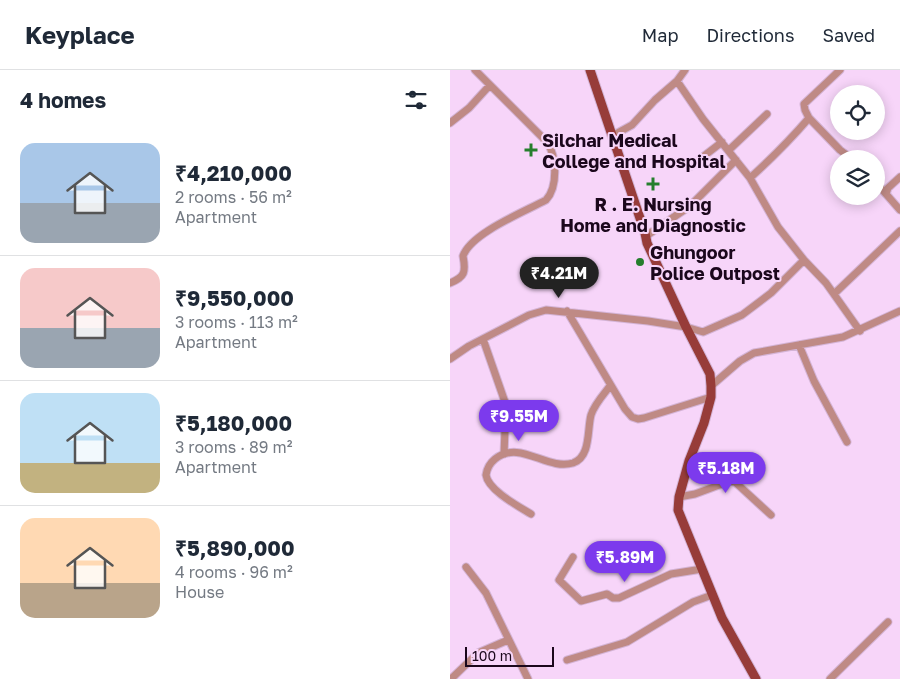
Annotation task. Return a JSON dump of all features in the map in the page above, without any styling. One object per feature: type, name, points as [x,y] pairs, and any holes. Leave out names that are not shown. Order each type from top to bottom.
[{"type":"main road","points":[[590,70],[647,243],[710,374],[710,398],[704,423],[689,461],[679,497],[678,510],[722,618],[756,679]]},
{"type":"street","points":[[450,283],[462,276],[464,272],[462,256],[469,245],[505,220],[546,200],[553,187],[554,160],[551,148],[475,70]]},
{"type":"street","points":[[612,136],[634,124],[655,100],[677,81],[686,70]]},
{"type":"street","points":[[840,70],[804,104],[804,110],[808,118],[841,150]]},
{"type":"street","points":[[677,81],[703,119],[750,178],[772,219],[804,260],[820,276],[860,331]]},
{"type":"street","points":[[450,123],[469,108],[490,85]]},
{"type":"street","points":[[729,150],[767,114]]},
{"type":"street","points":[[750,178],[784,147],[808,118]]},
{"type":"street","points":[[691,166],[722,142]]},
{"type":"street","points":[[646,236],[690,206],[736,160]]},
{"type":"street","points":[[900,177],[888,188],[886,194],[900,210]]},
{"type":"street","points":[[834,294],[900,232]]},
{"type":"street","points":[[450,359],[483,339],[539,312],[553,310],[686,327],[703,332],[742,315],[771,293],[804,260]]},
{"type":"street","points":[[567,311],[628,414],[638,419],[662,414],[710,398]]},
{"type":"street","points":[[711,386],[740,361],[754,353],[839,338],[860,331],[900,311]]},
{"type":"street","points":[[483,339],[506,405],[504,454]]},
{"type":"street","points":[[799,345],[814,381],[847,442]]},
{"type":"street","points":[[531,514],[494,488],[486,479],[486,470],[490,464],[504,454],[517,452],[561,464],[577,462],[582,457],[586,448],[591,414],[610,386]]},
{"type":"street","points":[[679,497],[695,494],[730,481],[735,482],[771,515]]},
{"type":"street","points":[[573,557],[559,580],[581,601],[607,594],[613,598],[618,598],[671,574],[702,568]]},
{"type":"street","points":[[466,567],[486,593],[528,679]]},
{"type":"street","points":[[567,660],[627,642],[693,602],[712,595]]},
{"type":"street","points":[[830,679],[888,622]]},
{"type":"street","points":[[452,675],[478,653],[508,640]]},
{"type":"place","name":"Silchar Medical College and Hospital","points":[[531,150]]},
{"type":"place","name":"R . E. Nursing Home and Diagnostic","points":[[653,184]]},
{"type":"place","name":"Ghungoor Police Outpost","points":[[640,262]]}]
